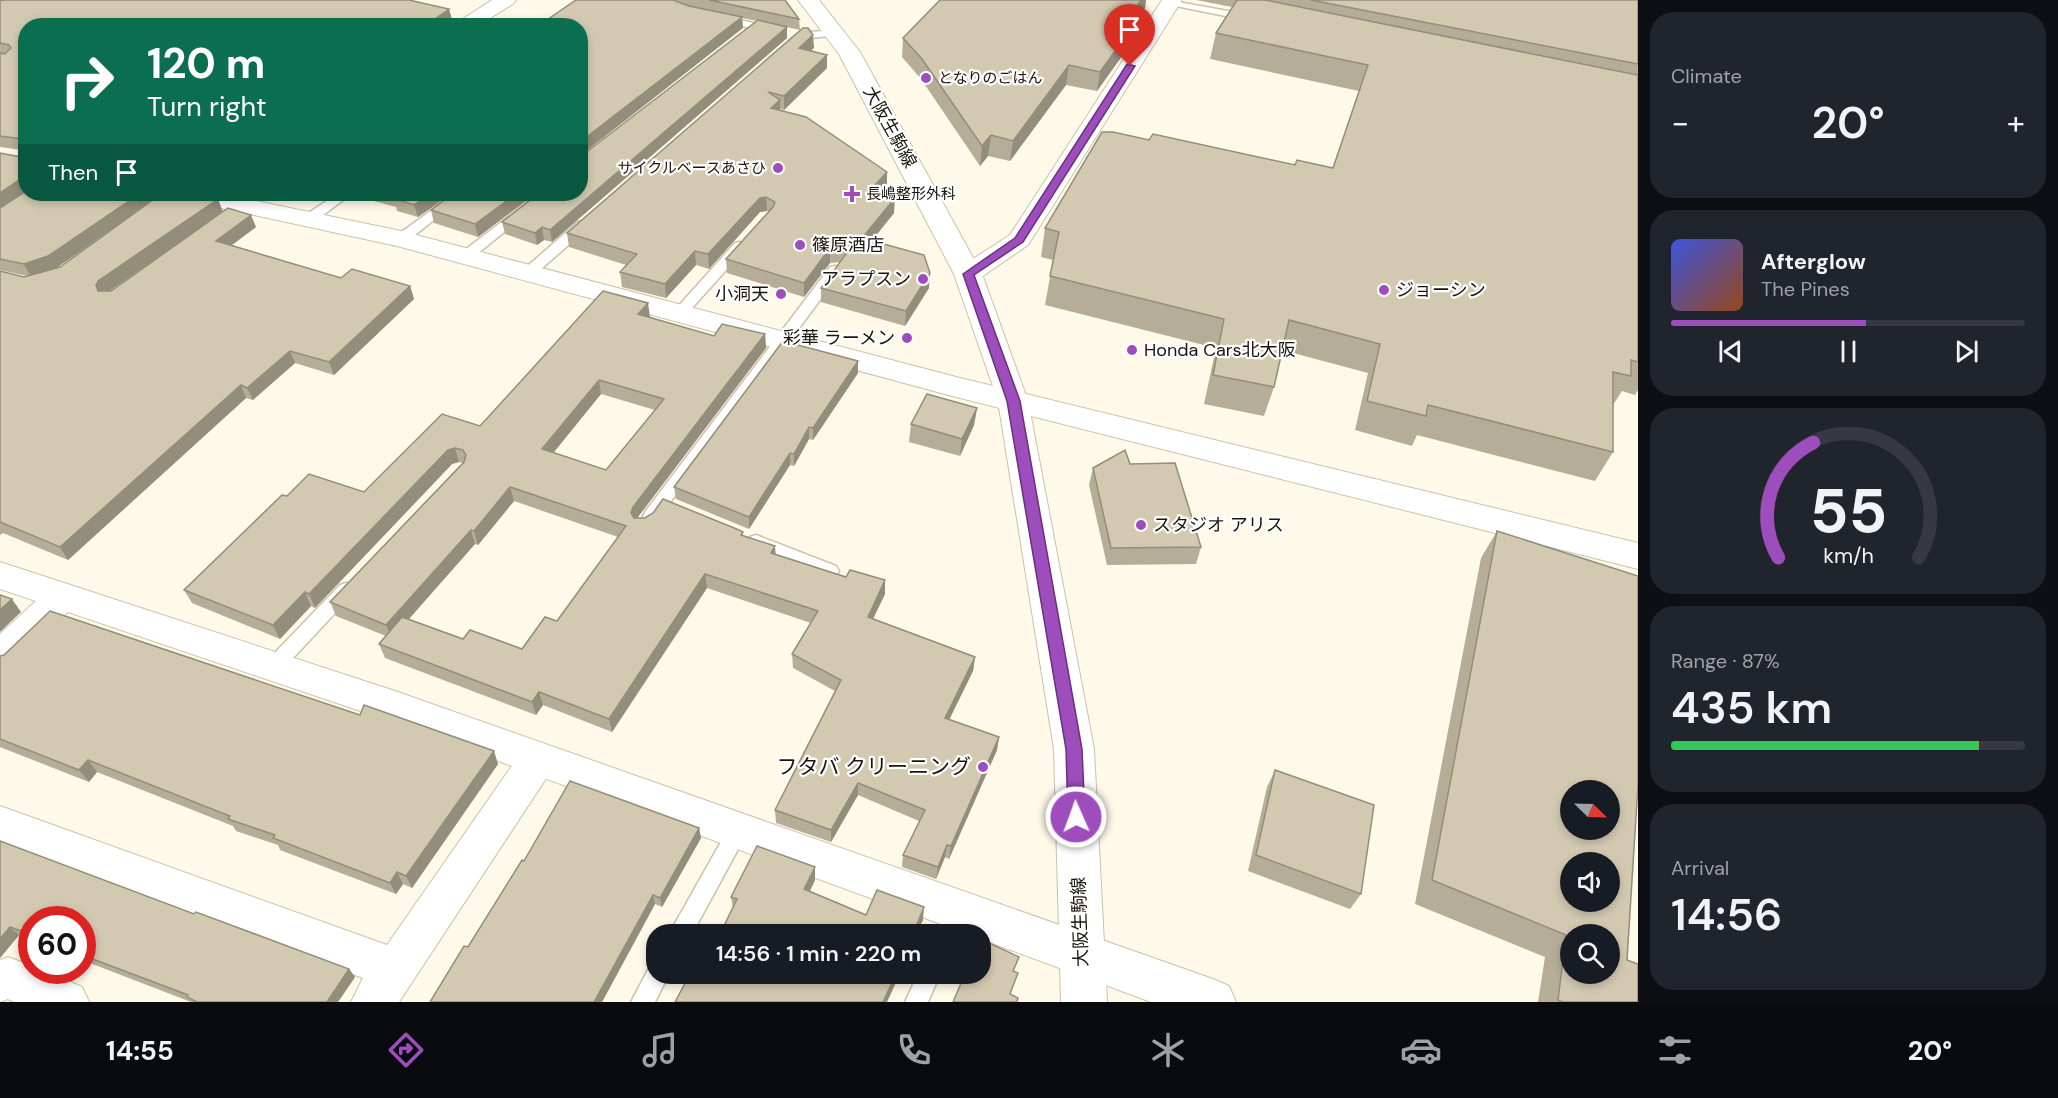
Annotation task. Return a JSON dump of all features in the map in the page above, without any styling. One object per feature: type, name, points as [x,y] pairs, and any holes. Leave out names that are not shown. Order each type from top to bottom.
[{"type":"street","points":[[476,18],[506,0]]},
{"type":"street","name":"大阪生駒線","points":[[808,0],[819,34],[849,52],[968,274],[1013,401],[1074,749],[1084,1002]]},
{"type":"street","points":[[968,274],[1019,240],[1172,1]]},
{"type":"street","points":[[209,201],[233,212],[309,219],[401,238],[1013,401],[1638,556]]},
{"type":"street","points":[[0,575],[395,707],[738,831],[953,922],[1081,952],[1213,1002]]},
{"type":"street","points":[[0,656],[62,597]]},
{"type":"street","points":[[372,1002],[538,759]]},
{"type":"street","points":[[0,824],[395,969]]},
{"type":"street","points":[[0,981],[8,978],[67,1002]]},
{"type":"lane","points":[[1172,1],[1264,21]]},
{"type":"lane","points":[[716,17],[752,30],[819,34]]},
{"type":"lane","points":[[781,52],[799,36],[819,34]]},
{"type":"lane","points":[[309,219],[335,201]]},
{"type":"lane","points":[[401,238],[451,201]]},
{"type":"lane","points":[[466,256],[536,201]]},
{"type":"lane","points":[[528,273],[591,218]]},
{"type":"lane","points":[[680,313],[751,234]]},
{"type":"lane","points":[[643,526],[837,267]]},
{"type":"lane","points":[[661,502],[682,510]]},
{"type":"lane","points":[[735,532],[830,571]]},
{"type":"lane","points":[[273,667],[355,581]]},
{"type":"lane","points":[[686,924],[738,831]]},
{"type":"lane","points":[[642,1002],[652,984]]},
{"type":"lane","points":[[916,1002],[924,984]]},
{"type":"building","points":[[409,0],[449,9],[436,18],[18,18],[18,138],[0,136],[0,53],[5,54],[11,48],[9,45],[0,43],[0,1]]},
{"type":"building","points":[[576,0],[673,0],[689,6],[742,17],[588,136],[588,18],[550,18]]},
{"type":"building","points":[[709,0],[785,0],[799,19]]},
{"type":"building","points":[[940,0],[1141,0],[1117,36],[1125,37],[1100,72],[1069,65],[1013,141],[991,135],[982,146],[922,59],[903,38]]},
{"type":"building","points":[[1237,0],[1265,0],[1638,74],[1638,362],[1631,360],[1631,376],[1613,372],[1613,452],[1428,405],[1426,416],[1367,401],[1380,344],[1289,320],[1274,387],[1213,375],[1224,319],[1050,276],[1059,232],[1045,228],[1102,132],[1113,132],[1149,140],[1153,134],[1295,165],[1297,160],[1333,168],[1368,65],[1216,33]]},
{"type":"building","points":[[1311,0],[1638,0],[1638,64]]},
{"type":"building","points":[[758,20],[787,27],[588,197],[588,151]]},
{"type":"building","points":[[803,28],[808,28],[813,35],[799,48],[827,55],[784,96],[768,92],[780,100],[771,108],[806,117],[887,172],[869,191],[895,198],[862,238],[924,255],[930,273],[906,311],[821,288],[846,254],[843,247],[830,248],[804,283],[726,259],[773,207],[775,202],[766,197],[760,198],[708,254],[695,251],[665,284],[620,272],[637,254],[567,233]]},
{"type":"building","points":[[0,153],[18,156],[18,181],[0,193]]},
{"type":"building","points":[[18,196],[18,201],[129,201],[48,256],[24,264],[0,259],[0,208]]},
{"type":"building","points":[[151,201],[215,201],[98,281],[96,285],[98,291],[111,291],[228,208],[251,215],[216,241],[341,278],[352,269],[410,286],[329,362],[290,351],[247,388],[241,385],[60,547],[0,522],[0,271],[24,277],[60,267]]},
{"type":"building","points":[[402,201],[420,201],[414,205]]},
{"type":"building","points":[[443,201],[506,201],[475,224],[431,210]]},
{"type":"building","points":[[529,201],[584,201],[550,230],[542,227],[535,233],[502,222]]},
{"type":"building","points":[[603,291],[648,303],[638,314],[714,336],[722,324],[765,334],[633,507],[631,513],[634,518],[645,518],[653,513],[663,499],[739,530],[743,532],[741,535],[775,546],[771,553],[846,577],[850,570],[885,580],[868,617],[975,657],[945,718],[999,737],[951,846],[947,845],[938,867],[903,855],[925,810],[858,783],[831,830],[775,810],[841,680],[792,654],[818,611],[705,574],[609,719],[539,692],[532,702],[379,644],[402,617],[463,639],[470,630],[522,649],[545,617],[557,621],[626,526],[510,487],[474,531],[471,530],[386,625],[330,602],[464,462],[466,455],[463,450],[455,448],[448,450],[309,594],[305,592],[273,625],[184,590],[282,495],[287,496],[309,474],[364,492],[442,414],[480,426]],"holes":[[[599,380],[664,399],[606,470],[542,449]]]},
{"type":"building","points":[[783,341],[858,361],[813,428],[809,427],[794,454],[790,453],[749,517],[674,487]]},
{"type":"building","points":[[927,394],[977,408],[962,439],[911,424]]},
{"type":"building","name":"スタジオ アリス","points":[[1125,450],[1130,464],[1175,463],[1201,547],[1111,548],[1093,468]]},
{"type":"building","points":[[1497,531],[1638,576],[1638,785],[1627,960],[1638,964],[1638,1002],[1563,1002],[1558,1000],[1560,984],[1620,984],[1620,924],[1560,924],[1560,933],[1432,880]]},
{"type":"building","points":[[0,595],[12,599],[0,610]]},
{"type":"building","points":[[50,611],[360,715],[364,705],[494,751],[406,876],[397,872],[390,883],[273,838],[275,835],[228,819],[230,816],[88,760],[79,770],[0,739],[0,656],[4,655]]},
{"type":"building","points":[[1275,770],[1374,805],[1361,894],[1256,855]]},
{"type":"building","points":[[570,781],[699,828],[660,898],[653,895],[594,1002],[430,1002],[464,946],[468,947],[522,860],[524,861]]},
{"type":"building","points":[[0,841],[349,969],[327,1002],[197,1002],[187,997],[188,995],[96,960],[96,906],[18,906],[18,930],[10,927],[0,939]]},
{"type":"building","points":[[757,846],[815,867],[804,889],[866,915],[877,890],[924,907],[917,924],[725,924],[737,899],[731,897]]},
{"type":"building","points":[[991,944],[1019,957],[1013,971],[1018,973],[1010,994],[1018,998],[1017,1002],[953,1002],[961,984],[991,984]]},
{"type":"building","points":[[685,984],[891,984],[883,1002],[675,1002]]},
{"type":"place","name":"となりのごはん","points":[[926,78]]},
{"type":"place","name":"サイクルベースあさひ","points":[[778,168]]},
{"type":"place","name":"長嶋整形外科","points":[[852,194]]},
{"type":"place","name":"篠原酒店","points":[[800,245]]},
{"type":"place","name":"アラプスン","points":[[923,279]]},
{"type":"place","name":"ジョーシン","points":[[1384,290]]},
{"type":"place","name":"小洞天","points":[[781,294]]},
{"type":"place","name":"彩華 ラーメン","points":[[907,338]]},
{"type":"place","name":"Honda Cars北大阪","points":[[1132,350]]},
{"type":"place","name":"スタジオ アリス","points":[[1141,525]]},
{"type":"place","name":"フタバ クリーニング","points":[[983,767]]},
{"type":"route","points":[[1076,817],[1074,749],[1013,401],[968,274],[1019,240],[1130,66]]}]
